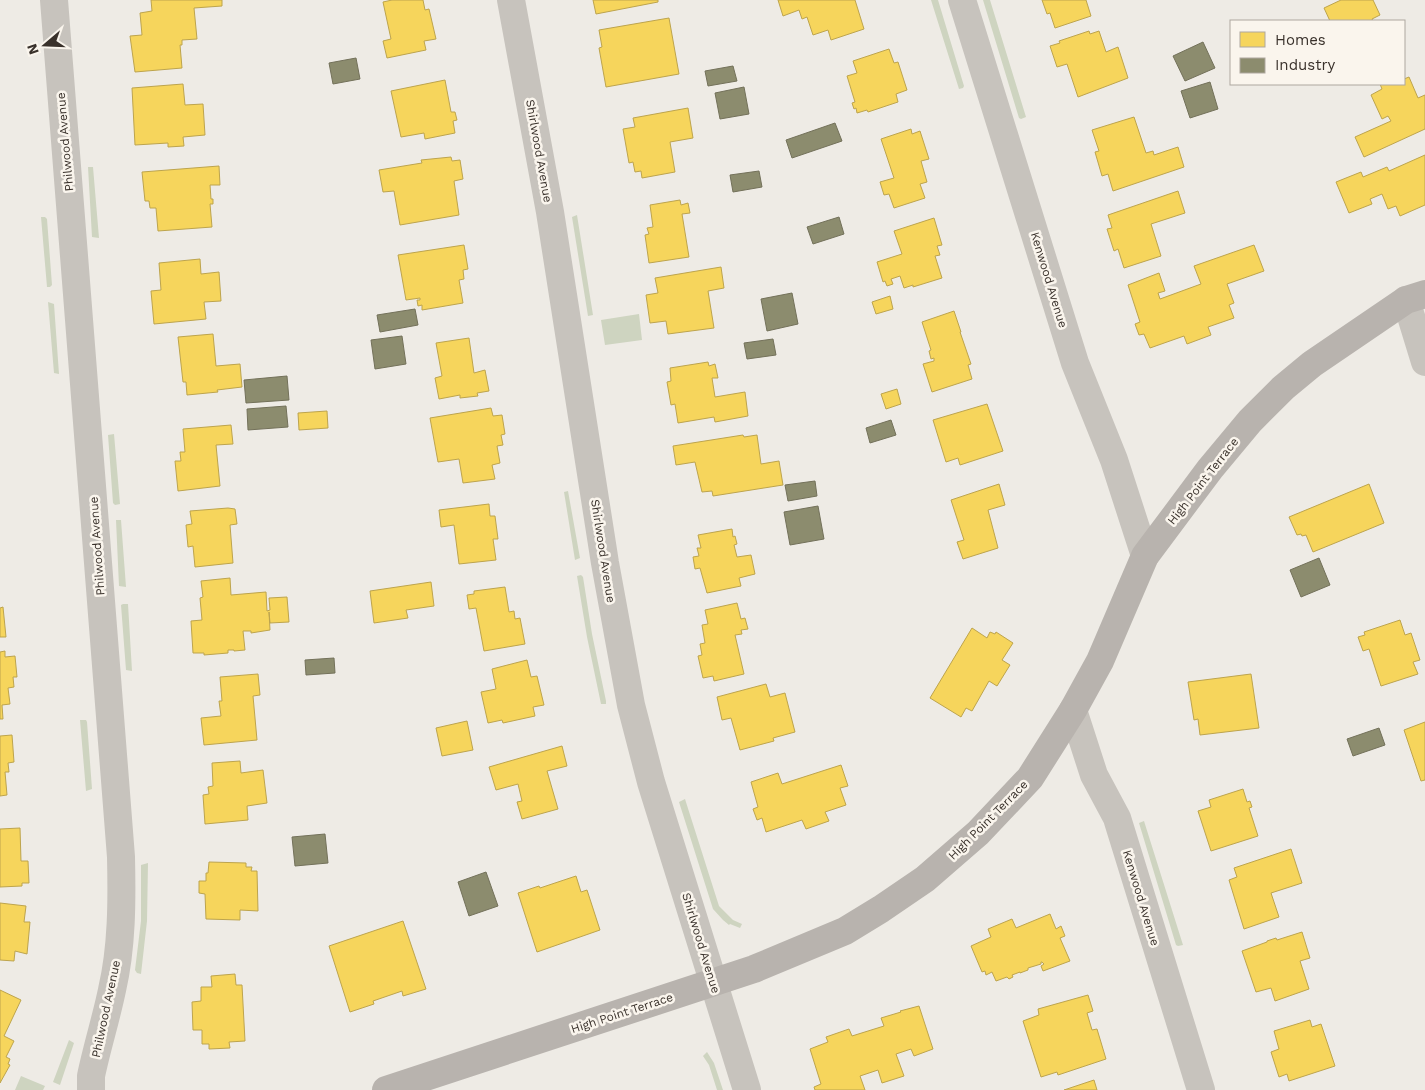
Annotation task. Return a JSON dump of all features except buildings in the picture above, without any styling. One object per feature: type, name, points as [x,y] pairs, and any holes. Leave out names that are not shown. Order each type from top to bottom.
[{"type":"street","name":"Philwood Avenue","points":[[54,0],[121,857],[122,899],[118,949],[112,989],[91,1076],[91,1090]]},
{"type":"street","name":"Shirlwood Avenue","points":[[511,0],[548,202],[604,563],[631,705],[652,782],[746,1090]]},
{"type":"street","name":"Kenwood Avenue","points":[[962,0],[1075,363],[1114,460],[1145,556]]},
{"type":"street","name":"High Point Terrace","points":[[386,1090],[754,969],[845,931],[881,910],[925,879],[978,833],[1024,784],[1073,710],[1100,661],[1145,556],[1210,469],[1283,388],[1312,364],[1416,297]]},
{"type":"street","points":[[1416,297],[1425,362]]},
{"type":"street","name":"Kenwood Avenue","points":[[1073,710],[1094,775],[1116,818],[1201,1090]]},
{"type":"green space","points":[[931,0],[938,0],[964,86],[963,88],[959,89]]},
{"type":"green space","points":[[983,0],[990,0],[1026,117],[1021,119],[1019,118]]},
{"type":"green space","points":[[88,167],[93,167],[99,238],[92,237]]},
{"type":"green space","points":[[577,215],[593,315],[588,316],[572,217]]},
{"type":"green space","points":[[41,217],[47,219],[52,285],[50,287],[47,287]]},
{"type":"green space","points":[[48,302],[54,304],[59,374],[54,373]]},
{"type":"green space","points":[[639,314],[642,340],[605,345],[601,320]]},
{"type":"green space","points":[[114,434],[120,504],[115,505],[113,503],[108,435]]},
{"type":"green space","points":[[568,491],[580,558],[575,560],[564,492]]},
{"type":"green space","points":[[116,520],[121,520],[126,587],[119,586]]},
{"type":"green space","points":[[581,575],[583,577],[606,704],[601,704],[587,637],[577,576]]},
{"type":"green space","points":[[128,604],[132,671],[126,670],[121,605]]},
{"type":"green space","points":[[80,720],[86,720],[87,722],[92,789],[86,791]]},
{"type":"green space","points":[[685,799],[719,906],[733,920],[742,924],[740,928],[729,925],[713,909],[679,802]]},
{"type":"green space","points":[[1144,821],[1183,945],[1176,945],[1139,823]]},
{"type":"green space","points":[[148,863],[147,921],[141,974],[135,970],[141,921],[141,865]]},
{"type":"green space","points":[[69,1040],[74,1043],[60,1085],[53,1082]]},
{"type":"green space","points":[[707,1052],[714,1063],[723,1090],[717,1090],[709,1065],[703,1056]]},
{"type":"green space","points":[[21,1076],[45,1086],[43,1090],[15,1090]]}]
